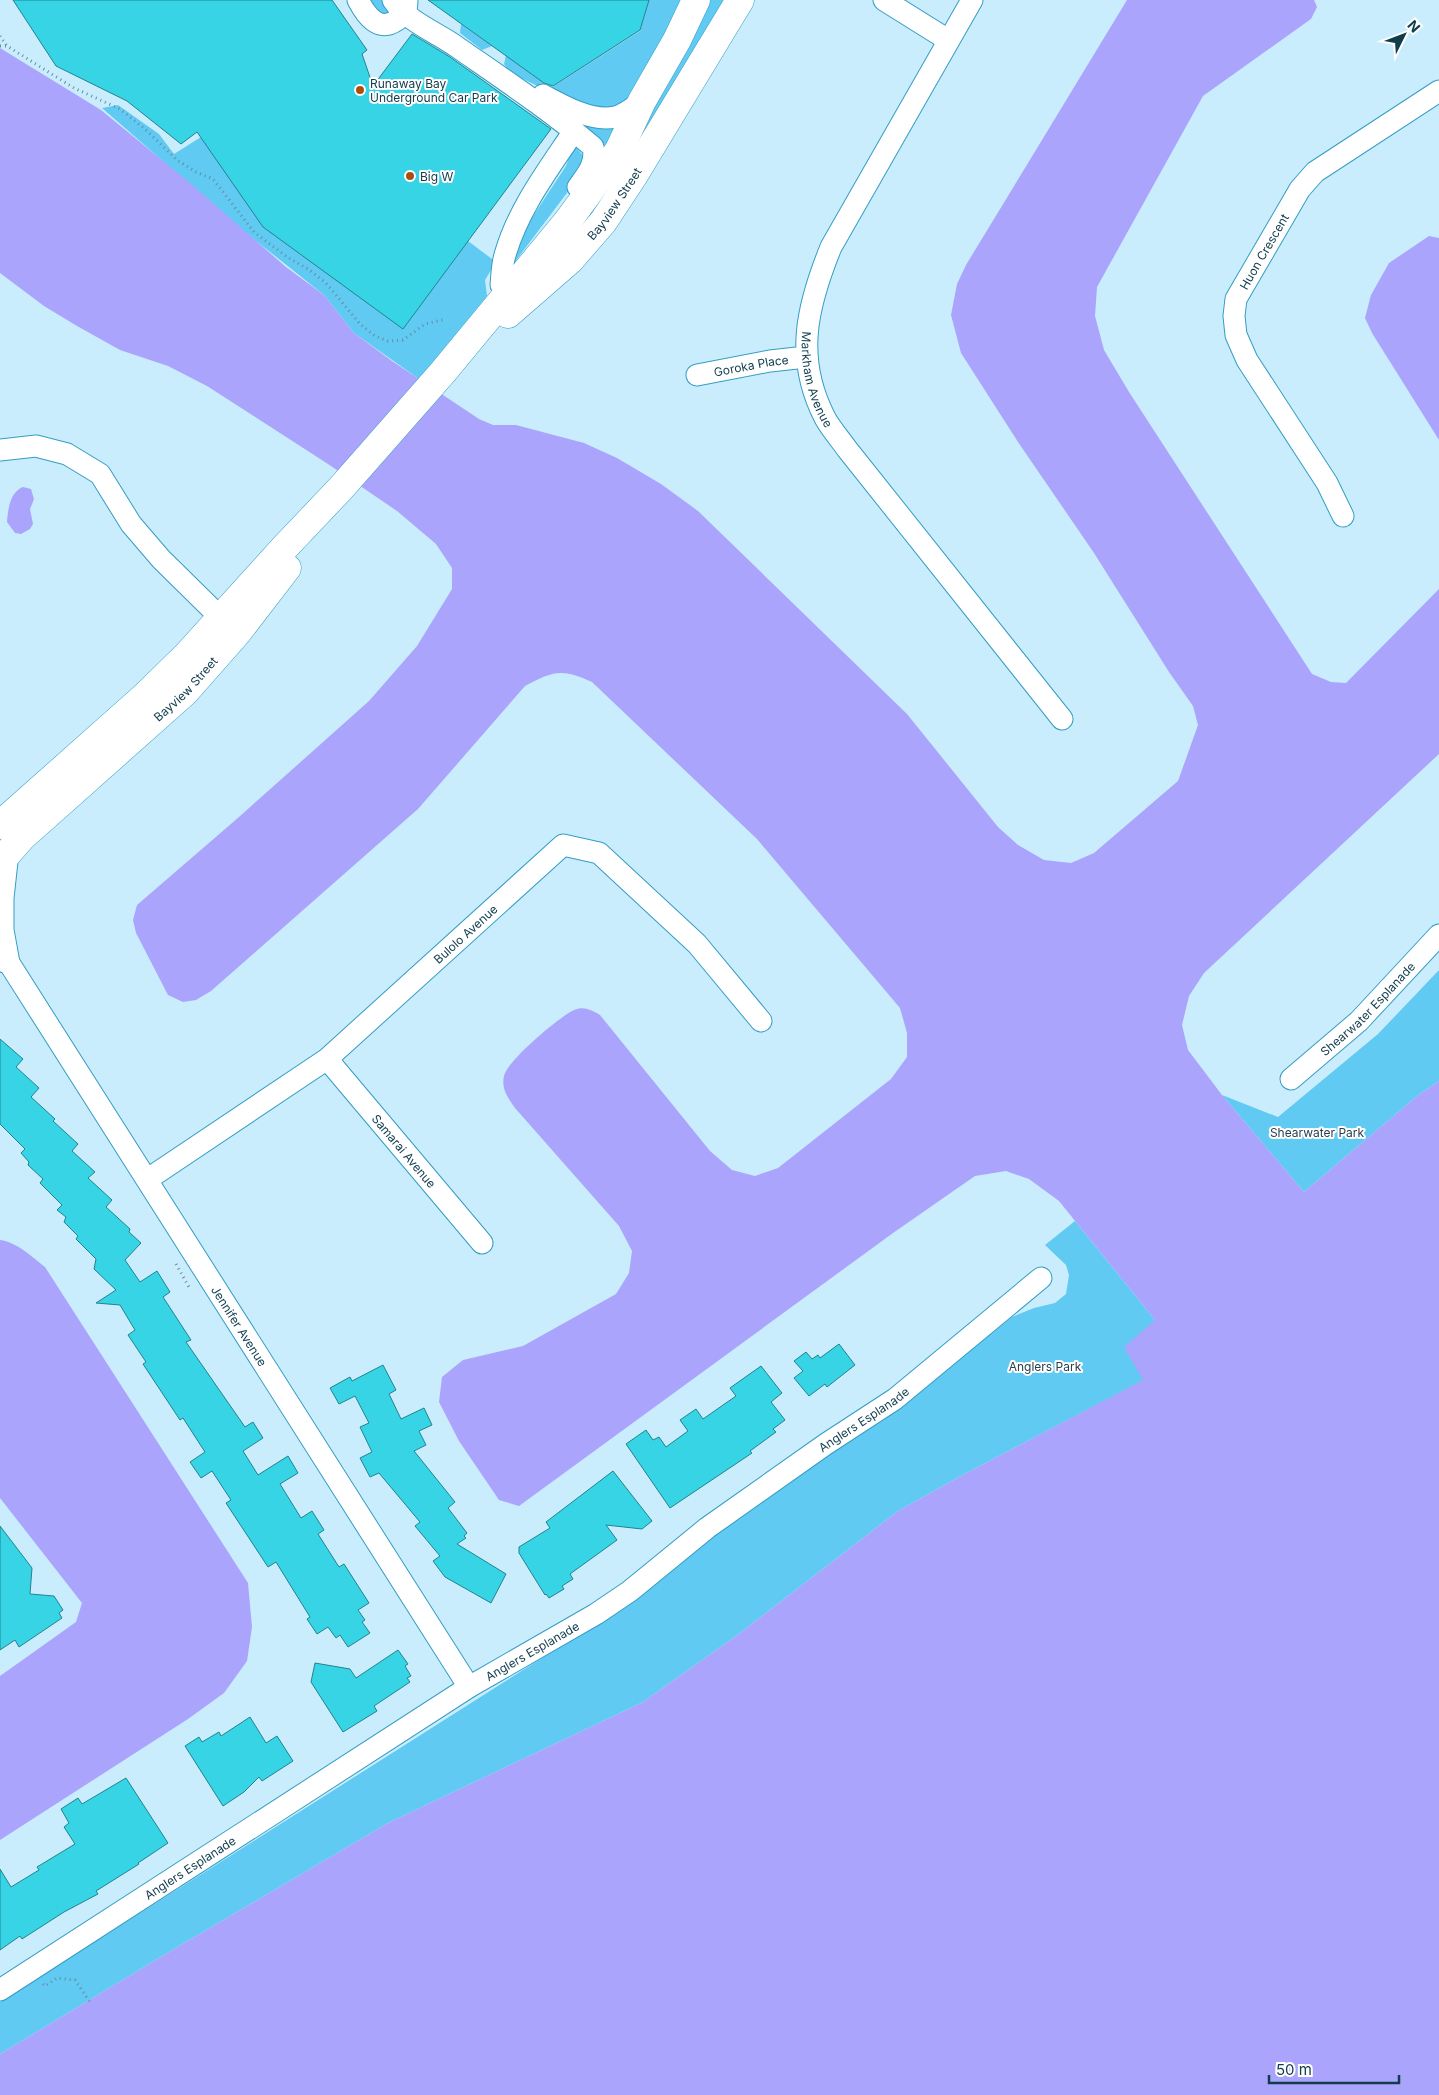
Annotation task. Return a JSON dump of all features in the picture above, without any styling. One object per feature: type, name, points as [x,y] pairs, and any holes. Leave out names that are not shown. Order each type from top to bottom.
[{"type":"main road","name":"Bayview Street","points":[[0,825],[229,626],[296,556],[341,488],[443,372],[593,188],[619,150],[642,101],[677,40],[696,0]]},
{"type":"main road","name":"Bayview Street","points":[[443,372],[570,260],[603,222],[634,175],[740,0]]},
{"type":"main road","name":"Bayview Street","points":[[4,857],[184,692],[229,626]]},
{"type":"street","points":[[358,0],[369,18],[379,24],[386,25],[394,22],[404,4]]},
{"type":"street","points":[[884,0],[948,40]]},
{"type":"street","name":"Markham Avenue","points":[[962,3],[948,40],[831,247],[818,278],[808,313],[806,357],[813,385],[825,418],[847,449],[1062,719]]},
{"type":"street","points":[[404,4],[428,14],[531,88],[572,109],[592,116],[615,117],[628,112],[642,101]]},
{"type":"street","points":[[404,4],[456,46],[558,118],[593,147],[593,166],[565,205],[485,306],[461,349]]},
{"type":"street","name":"Huon Crescent","points":[[1343,516],[1326,483],[1247,360],[1236,335],[1234,316],[1236,299],[1300,190],[1315,172],[1439,90]]},
{"type":"street","points":[[501,285],[504,257],[527,202],[574,131]]},
{"type":"street","name":"Goroka Place","points":[[698,375],[770,361],[806,357]]},
{"type":"street","points":[[0,450],[36,446],[67,454],[100,474],[131,524],[161,559],[229,626]]},
{"type":"street","name":"Bulolo Avenue","points":[[148,1179],[326,1059],[564,845],[600,853],[697,944],[761,1021]]},
{"type":"street","name":"Jennifer Avenue","points":[[4,857],[3,959],[148,1179],[469,1688]]},
{"type":"street","name":"Shearwater Esplanade","points":[[1291,1079],[1359,1021],[1439,934]]},
{"type":"street","name":"Samarai Avenue","points":[[326,1059],[482,1243]]},
{"type":"street","name":"Anglers Esplanade","points":[[0,1990],[469,1688],[596,1614],[630,1591],[707,1528],[826,1444],[895,1399],[1041,1278]]},
{"type":"path","points":[[0,36],[7,46],[80,91],[120,109],[145,129],[177,160],[196,172],[213,179],[254,232],[326,283],[360,324],[375,336],[388,341],[403,340],[425,324],[446,319]]},
{"type":"path","points":[[0,46],[7,46]]},
{"type":"path","points":[[33,1969],[45,1986],[57,1978],[75,1980],[90,2002]]},
{"type":"green space","points":[[368,0],[391,0],[393,11],[383,17]]},
{"type":"green space","points":[[649,0],[686,0],[631,96],[622,106],[586,110],[509,72],[504,64],[506,55],[551,88],[640,31]]},
{"type":"green space","points":[[704,0],[728,0],[590,227],[461,349],[576,221]]},
{"type":"green space","points":[[461,24],[492,46],[482,50],[460,33]]},
{"type":"green space","points":[[118,105],[159,134],[174,154],[201,137],[468,241],[496,262],[485,280],[487,296],[419,379],[354,333],[324,295],[235,224],[102,108]]},
{"type":"green space","points":[[574,119],[617,126],[603,149]]},
{"type":"green space","points":[[574,145],[586,159],[579,177],[511,267],[512,248],[566,166]]},
{"type":"green space","name":"Shearwater Park","points":[[1439,970],[1439,1081],[1417,1096],[1304,1192],[1222,1095],[1278,1117],[1378,1034]]},
{"type":"green space","name":"Anglers Park","points":[[1075,1221],[1155,1320],[1144,1380],[898,1511],[736,1636],[643,1702],[388,1823],[0,2054],[0,2002],[619,1609],[751,1503],[884,1420],[1012,1317],[1034,1308],[1055,1303],[1066,1294],[1069,1275],[1066,1265],[1045,1245]]},
{"type":"shaded area","points":[[1127,0],[1314,0],[1317,7],[1311,19],[1203,96],[1097,287],[1095,316],[1104,350],[1129,392],[1312,674],[1331,682],[1346,683],[1439,589],[1439,754],[1204,973],[1189,996],[1182,1025],[1188,1050],[1222,1095],[1304,1192],[1417,1096],[1439,1081],[1439,2095],[0,2095],[0,2054],[388,1823],[643,1702],[736,1636],[898,1511],[1143,1380],[1124,1347],[1155,1320],[1059,1201],[1029,1179],[1006,1171],[975,1176],[893,1233],[519,1506],[499,1500],[459,1441],[439,1402],[442,1377],[463,1360],[523,1346],[616,1294],[629,1273],[632,1251],[619,1226],[510,1101],[504,1089],[503,1081],[507,1069],[514,1060],[534,1040],[567,1014],[581,1008],[594,1012],[600,1015],[710,1151],[732,1170],[755,1176],[778,1168],[891,1079],[907,1057],[907,1033],[900,1008],[757,839],[592,682],[565,673],[551,674],[525,686],[418,809],[211,991],[196,1000],[183,1002],[168,995],[136,933],[133,920],[137,905],[369,701],[417,646],[452,589],[452,568],[436,544],[397,511],[328,464],[207,386],[168,366],[120,350],[77,326],[44,306],[0,273],[0,48],[101,110],[190,183],[286,267],[324,295],[354,333],[392,361],[479,419],[493,425],[516,425],[584,443],[617,458],[661,484],[698,511],[907,714],[998,827],[1018,845],[1044,860],[1071,863],[1094,853],[1178,781],[1198,725],[1193,706],[961,353],[951,315],[957,284],[966,265]]},
{"type":"shaded area","points":[[1429,236],[1439,238],[1439,440],[1372,333],[1365,318],[1371,295],[1389,263]]},
{"type":"shaded area","points":[[23,487],[31,489],[34,499],[30,509],[33,524],[30,529],[21,534],[15,533],[7,522],[12,497]]},
{"type":"shaded area","points":[[0,1240],[18,1247],[45,1267],[248,1583],[252,1627],[247,1661],[224,1693],[188,1719],[0,1840],[0,1676],[76,1622],[82,1603],[0,1498]]},
{"type":"building","points":[[13,0],[332,0],[367,50],[362,54],[373,86],[412,34],[450,57],[551,129],[403,329],[263,227],[197,132],[181,144],[127,101],[56,66]]},
{"type":"building","points":[[428,0],[649,0],[640,30],[553,86],[544,83]]},
{"type":"building","points":[[0,1039],[23,1059],[16,1067],[39,1088],[31,1097],[78,1144],[72,1151],[95,1172],[88,1178],[112,1200],[106,1207],[130,1229],[129,1232],[141,1243],[125,1260],[140,1282],[157,1271],[170,1292],[163,1297],[191,1340],[186,1342],[245,1427],[253,1422],[263,1438],[243,1451],[258,1475],[288,1456],[298,1473],[280,1484],[301,1518],[312,1511],[324,1530],[318,1534],[339,1567],[344,1564],[369,1603],[358,1610],[365,1620],[362,1622],[370,1633],[348,1647],[340,1635],[336,1638],[328,1627],[317,1634],[307,1619],[310,1617],[276,1562],[268,1567],[226,1503],[231,1500],[212,1471],[201,1478],[190,1462],[205,1452],[183,1418],[180,1420],[143,1364],[146,1362],[128,1335],[135,1330],[120,1305],[96,1303],[116,1290],[94,1269],[96,1259],[76,1239],[78,1236],[64,1222],[66,1217],[57,1210],[62,1205],[40,1183],[43,1179],[28,1165],[29,1162],[21,1153],[25,1149],[0,1124]]},
{"type":"building","points":[[839,1344],[855,1365],[827,1387],[825,1384],[809,1396],[794,1378],[803,1371],[794,1361],[806,1352],[812,1359],[818,1355],[820,1358]]},
{"type":"building","points":[[383,1365],[396,1390],[389,1394],[401,1419],[424,1408],[432,1425],[419,1431],[426,1445],[414,1451],[455,1502],[448,1508],[467,1533],[464,1536],[466,1538],[457,1544],[506,1574],[491,1603],[445,1577],[433,1561],[440,1556],[415,1526],[420,1522],[379,1473],[370,1477],[360,1458],[372,1452],[360,1427],[369,1423],[355,1396],[339,1404],[330,1388],[350,1377],[352,1381]]},
{"type":"building","points":[[761,1366],[782,1393],[771,1402],[785,1420],[773,1429],[776,1432],[750,1451],[752,1453],[670,1508],[626,1444],[646,1430],[653,1440],[659,1437],[666,1447],[688,1431],[680,1420],[696,1409],[703,1419],[736,1396],[730,1388]]},
{"type":"building","points":[[613,1471],[652,1521],[642,1529],[606,1525],[617,1540],[570,1574],[573,1579],[562,1586],[564,1589],[549,1598],[545,1595],[519,1553],[519,1547],[550,1528],[546,1522]]},
{"type":"building","points":[[0,1526],[32,1568],[30,1594],[54,1596],[63,1610],[59,1613],[62,1618],[19,1647],[15,1640],[0,1650]]},
{"type":"building","points":[[398,1650],[408,1664],[405,1666],[411,1676],[407,1678],[410,1682],[374,1706],[377,1711],[343,1732],[311,1682],[315,1663],[350,1669],[356,1678]]},
{"type":"building","points":[[250,1717],[266,1743],[277,1736],[293,1761],[262,1781],[259,1777],[244,1792],[223,1806],[185,1746],[199,1737],[202,1742],[219,1732],[221,1736]]},
{"type":"building","points":[[126,1778],[168,1843],[96,1891],[98,1894],[64,1912],[22,1939],[20,1936],[0,1950],[0,1869],[11,1887],[39,1870],[37,1867],[75,1844],[64,1827],[69,1823],[61,1809],[78,1798],[82,1804]]},
{"type":"place","name":"Runaway Bay Underground Car Park","points":[[360,90]]},
{"type":"place","name":"Big W","points":[[410,176]]}]
